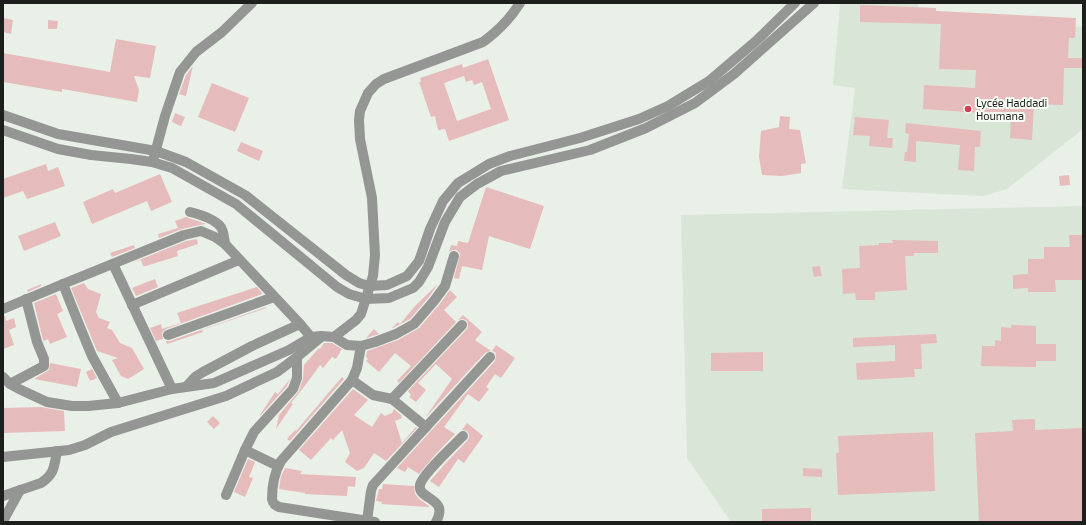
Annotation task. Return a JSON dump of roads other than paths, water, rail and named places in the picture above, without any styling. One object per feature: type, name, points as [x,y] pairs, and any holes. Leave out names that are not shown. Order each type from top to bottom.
[{"type":"street","points":[[152,162],[165,116],[180,72],[196,52],[222,32],[252,3]]},
{"type":"street","points":[[334,337],[356,320],[361,314],[373,276],[375,255],[372,198],[360,139],[359,120],[364,99],[376,84],[384,79],[483,42],[497,32],[513,14],[520,3]]},
{"type":"street","points":[[3,115],[58,134],[156,151],[186,162],[245,195],[346,275],[359,283],[369,286],[387,285],[407,276],[419,262],[430,229],[443,201],[458,183],[489,164],[510,156],[580,138],[639,119],[668,106],[709,81],[756,41],[795,3]]},
{"type":"street","points":[[3,130],[58,149],[91,155],[152,162],[172,168],[236,204],[337,286],[349,294],[366,299],[389,298],[413,288],[419,282],[428,267],[445,222],[460,197],[477,184],[501,171],[590,150],[646,128],[694,103],[734,74],[814,3]]},
{"type":"street","points":[[190,212],[200,214],[220,226],[223,232],[225,244]]},
{"type":"street","points":[[3,309],[184,236],[201,231],[215,237],[225,244],[300,324],[316,337]]},
{"type":"street","points":[[7,380],[47,402],[72,406],[118,403],[172,389],[214,382],[231,376],[316,337],[334,337],[347,345],[361,346],[376,342],[396,334],[414,324],[445,286],[454,256]]},
{"type":"street","points":[[132,305],[239,260]]},
{"type":"street","points":[[113,264],[172,389]]},
{"type":"street","points":[[63,284],[92,356],[118,403]]},
{"type":"street","points":[[168,336],[274,296]]},
{"type":"street","points":[[7,380],[44,366],[44,359],[37,342],[26,300]]},
{"type":"street","points":[[186,387],[195,377],[203,372],[252,346],[300,324]]},
{"type":"street","points":[[392,399],[462,325]]},
{"type":"street","points":[[3,457],[69,450],[85,445],[111,432],[226,396],[277,372],[297,357],[316,337]]},
{"type":"street","points":[[361,346],[357,368],[352,380],[278,466],[274,478],[272,497],[272,502],[275,505],[279,507],[371,521],[371,491],[373,485],[490,357]]},
{"type":"street","points":[[226,495],[254,432],[293,389],[297,378],[297,357]]},
{"type":"street","points":[[352,380],[372,395],[392,399],[426,427]]},
{"type":"street","points":[[436,522],[440,513],[439,508],[432,499],[422,491],[420,488],[420,483],[428,472],[463,436]]},
{"type":"street","points":[[245,450],[278,466]]},
{"type":"street","points":[[3,496],[46,480],[52,473],[57,451]]},
{"type":"street","points":[[3,521],[20,490]]},
{"type":"place","name":"Lycée Haddadi Houmana","points":[[968,109]]}]
